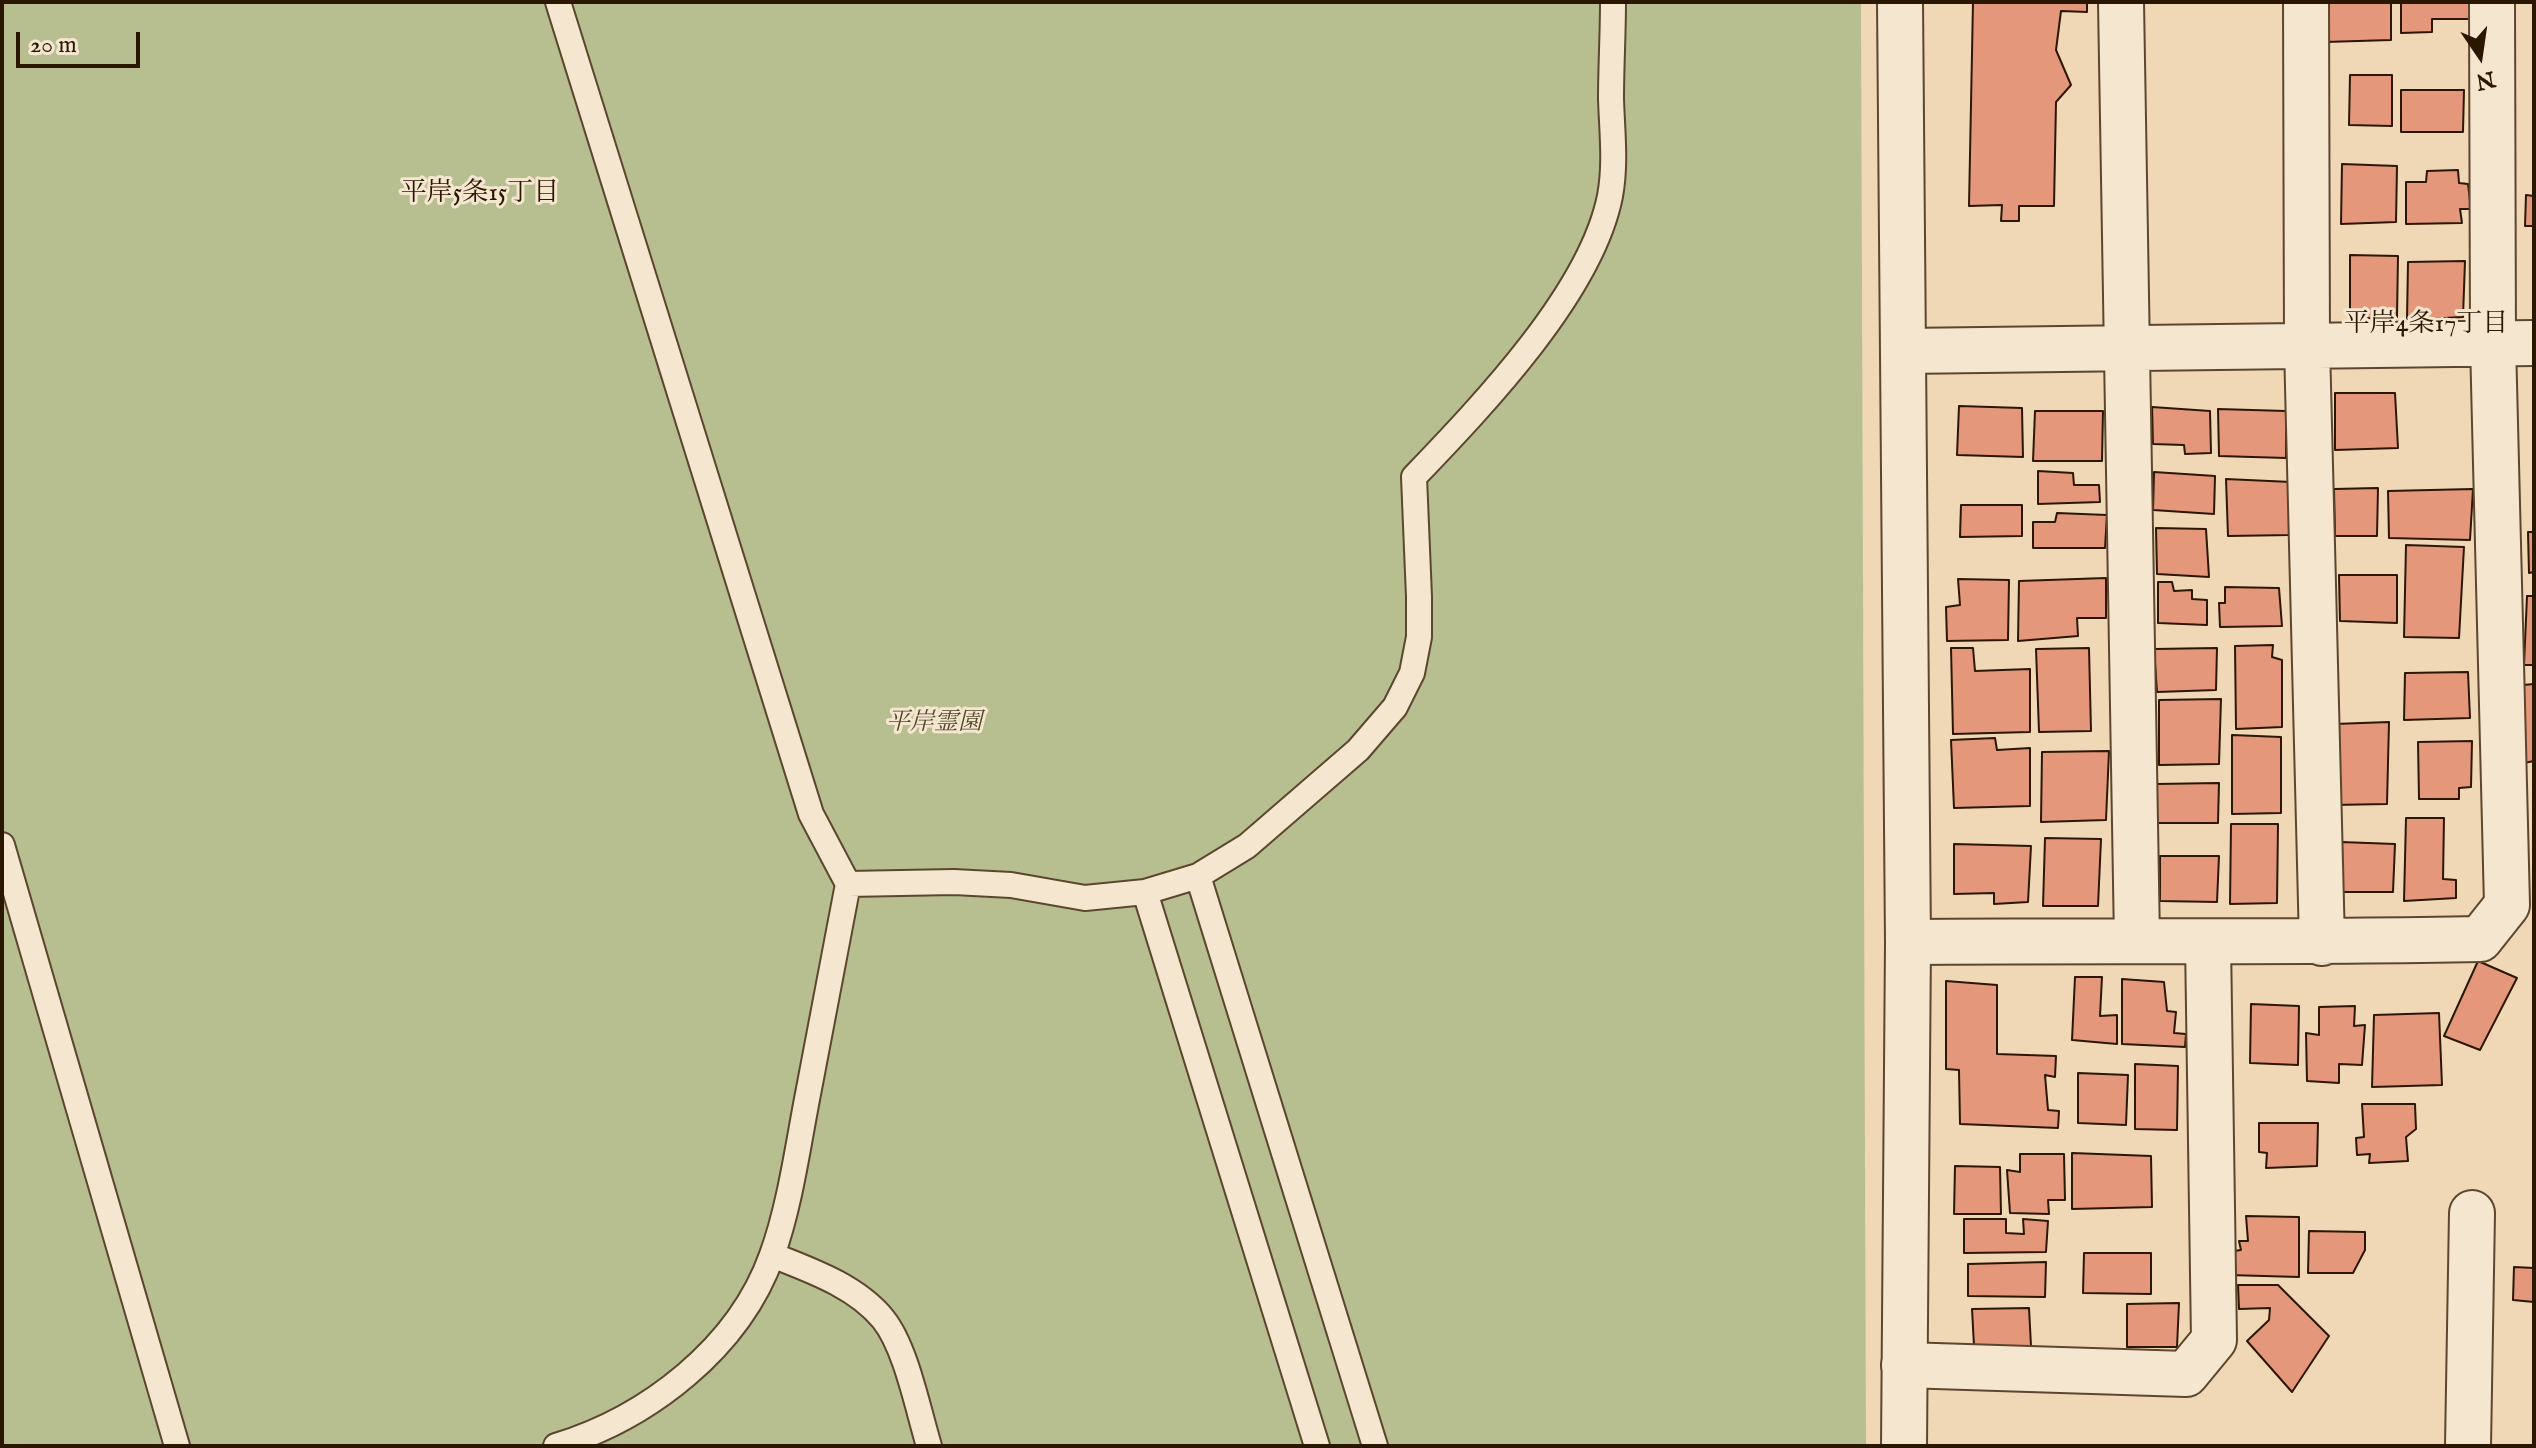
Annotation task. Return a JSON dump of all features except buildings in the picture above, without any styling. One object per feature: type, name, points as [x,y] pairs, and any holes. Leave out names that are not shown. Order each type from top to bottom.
[{"type":"street","points":[[1900,2],[1908,942],[1904,1446]]},
{"type":"street","points":[[2121,2],[2137,940]]},
{"type":"street","points":[[2306,2],[2307,346],[2322,943]]},
{"type":"street","points":[[1908,942],[2137,940],[2322,943],[2480,939],[2507,905],[2520,824],[2514,343],[2492,2]]},
{"type":"street","points":[[1904,351],[2514,343]]},
{"type":"street","points":[[1904,1365],[2186,1374],[2214,1340],[2208,942]]},
{"type":"street","points":[[2468,1446],[2472,1213]]},
{"type":"lane","points":[[556,1446],[579,1439],[632,1414],[683,1377],[720,1341],[753,1294],[772,1255],[794,1168],[848,884],[811,814],[558,2]]},
{"type":"lane","points":[[848,884],[1011,885],[1085,898],[1145,892],[1198,876],[1247,846],[1358,750],[1395,707],[1412,673],[1419,637],[1414,477],[1462,427],[1535,340],[1566,295],[1599,233],[1610,196],[1613,163],[1613,2]]},
{"type":"lane","points":[[2,845],[177,1446]]},
{"type":"lane","points":[[1198,876],[1375,1446]]},
{"type":"lane","points":[[1145,892],[1317,1446]]},
{"type":"lane","points":[[772,1255],[823,1275],[865,1301],[884,1320],[898,1345],[929,1446]]},
{"type":"green space","name":"平岸霊園","points":[[2,2],[1861,2],[1866,1446],[2,1446]]},
{"type":"district","name":"平岸5条15丁目","points":[[480,195]]},
{"type":"district","name":"平岸4条17丁目","points":[[2426,326]]}]
